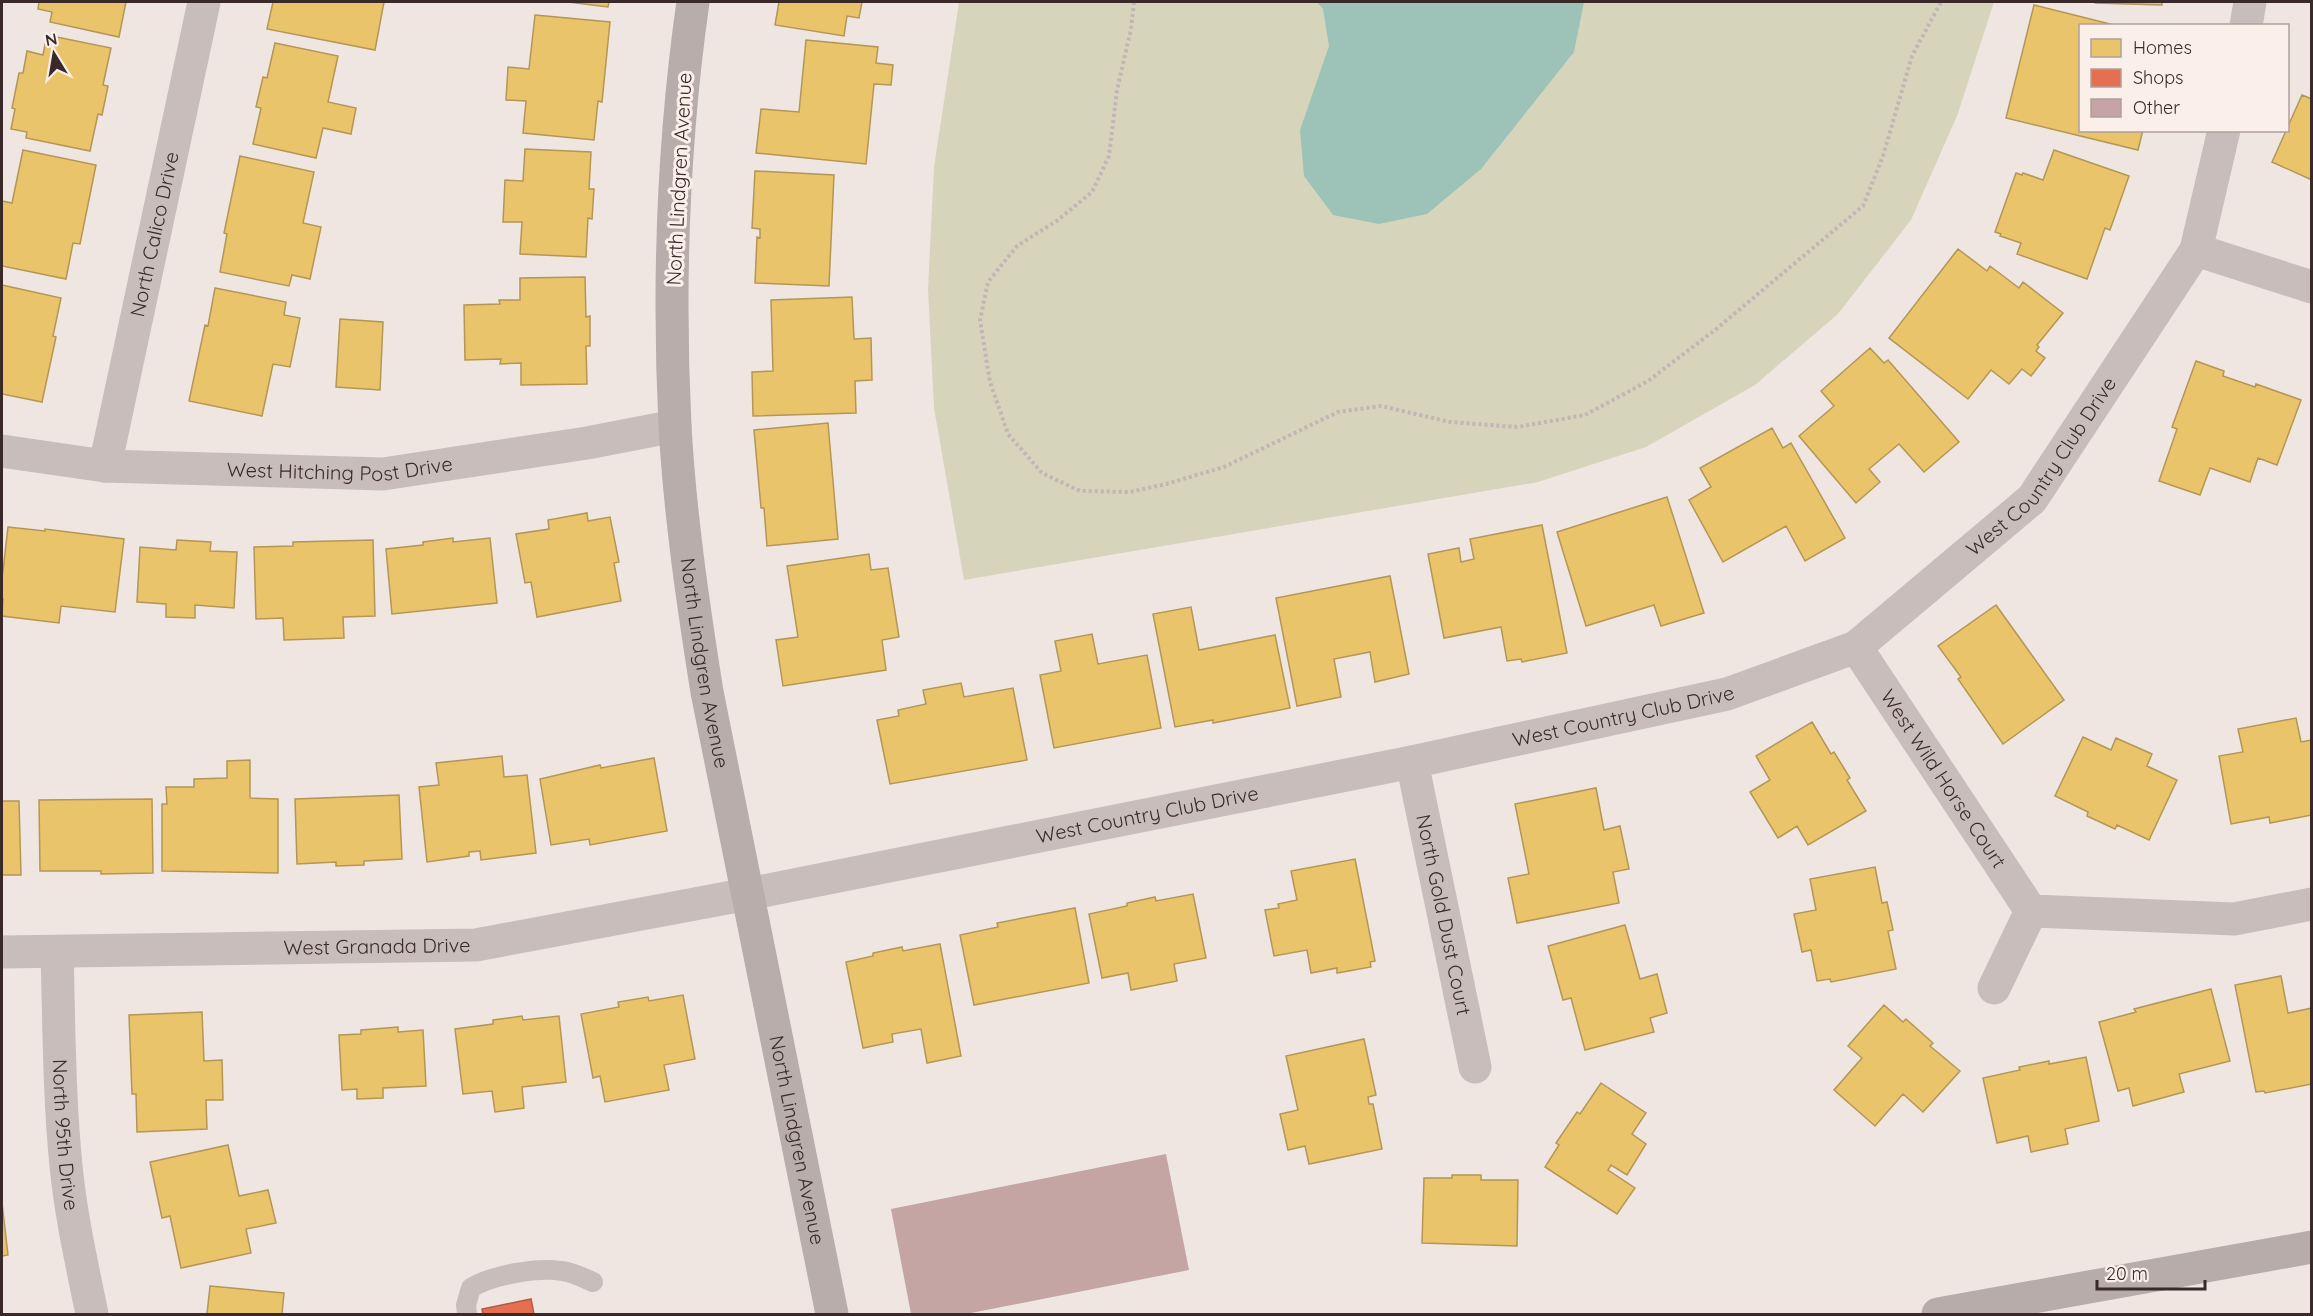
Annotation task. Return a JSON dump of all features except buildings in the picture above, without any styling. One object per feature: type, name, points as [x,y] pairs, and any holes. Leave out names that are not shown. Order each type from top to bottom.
[{"type":"main road","points":[[1938,1314],[2312,1247]]},
{"type":"street","name":"North Calico Drive","points":[[105,466],[204,2]]},
{"type":"street","name":"North Lindgren Avenue","points":[[693,2],[681,101],[674,212],[675,426],[681,494],[707,692],[832,1314]]},
{"type":"street","points":[[2246,24],[2250,2]]},
{"type":"street","name":"West Country Club Drive","points":[[748,894],[1412,762],[1727,694],[1856,646],[2032,499],[2196,250],[2224,132]]},
{"type":"street","points":[[2196,250],[2312,287]]},
{"type":"street","name":"West Hitching Post Drive","points":[[2,451],[105,466],[383,474],[587,443],[675,426]]},
{"type":"street","name":"West Wild Horse Court","points":[[1856,646],[2031,911]]},
{"type":"street","name":"North Gold Dust Court","points":[[1412,762],[1475,1067]]},
{"type":"street","name":"West Granada Drive","points":[[2,952],[476,945],[748,894]]},
{"type":"street","points":[[1994,988],[2031,911],[2234,919],[2312,904]]},
{"type":"street","name":"North 95th Drive","points":[[57,952],[62,1118],[66,1167],[72,1212],[92,1314]]},
{"type":"lane","points":[[468,1314],[466,1305],[471,1288],[482,1281],[534,1270],[563,1271],[593,1282]]},
{"type":"path","points":[[1134,2],[1131,29],[1117,90],[1109,156],[1092,192],[1058,220],[1017,246],[988,282],[980,320],[990,382],[1008,434],[1042,473],[1080,491],[1130,492],[1224,467],[1338,411],[1381,406],[1450,422],[1517,427],[1585,415],[1648,381],[1715,330],[1863,206],[1883,156],[1912,56],[1941,2]]},
{"type":"shaded area","points":[[959,2],[1994,2],[1957,116],[1911,220],[1838,314],[1755,385],[1646,447],[1538,482],[964,580],[934,408],[928,289],[934,167]]},
{"type":"water","points":[[1317,2],[1584,2],[1574,52],[1481,169],[1427,214],[1379,224],[1333,215],[1304,176],[1300,130],[1329,46],[1323,9]]}]
